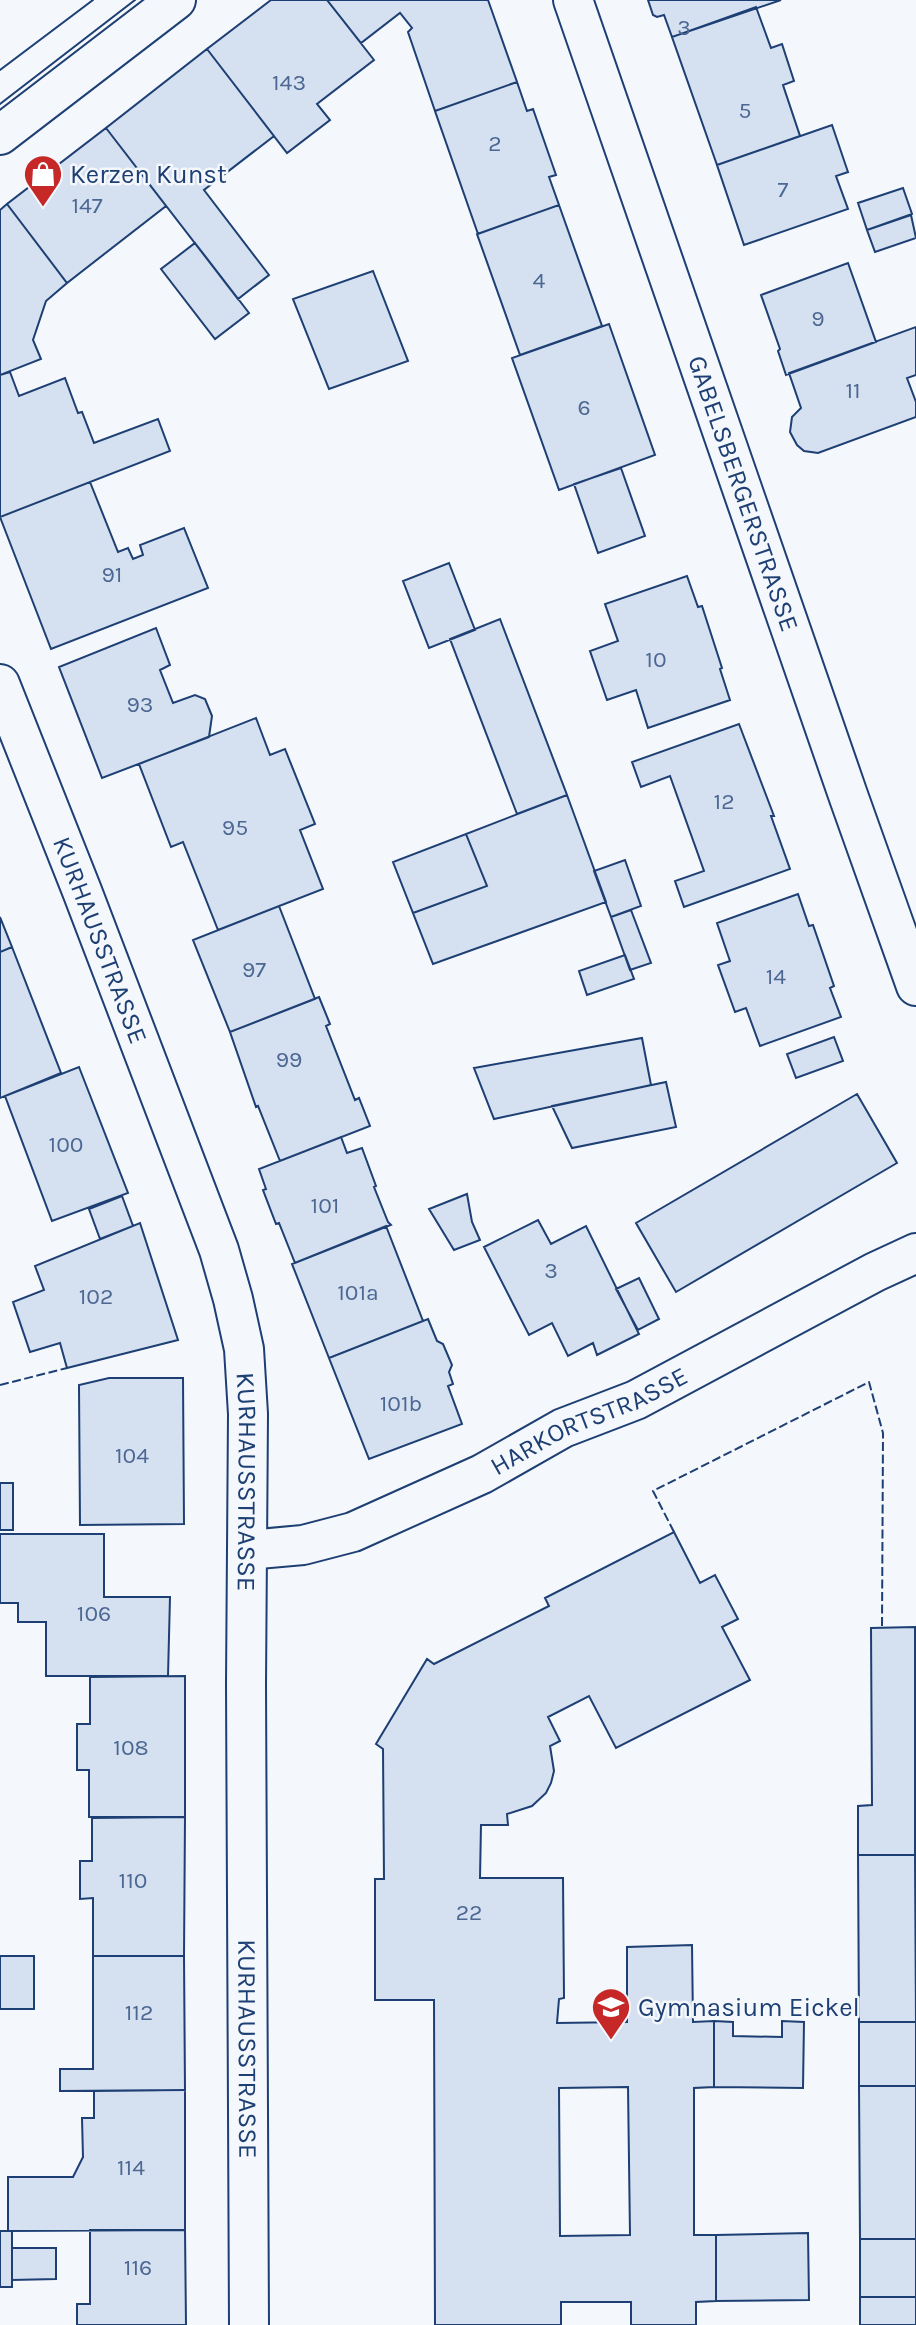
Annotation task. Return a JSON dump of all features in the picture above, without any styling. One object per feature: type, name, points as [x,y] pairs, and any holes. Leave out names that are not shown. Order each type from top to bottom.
[{"type":"street","points":[[0,135],[176,0]]},
{"type":"street","name":"GABELSBERGERSTRASSE","points":[[573,0],[916,986]]},
{"type":"street","name":"KURHAUSSTRASSE","points":[[0,684],[87,903],[219,1250],[244,1349],[248,1550],[249,2325]]},
{"type":"street","name":"HARKORTSTRASSE","points":[[248,1550],[303,1545],[365,1527],[482,1474],[563,1428],[636,1400],[875,1272],[916,1254]]},
{"type":"building","points":[[271,0],[327,0],[374,60],[317,104],[330,120],[287,153],[207,49]]},
{"type":"building","points":[[327,0],[488,0],[517,82],[435,111],[408,32],[412,28],[400,13],[361,43]]},
{"type":"building","points":[[648,0],[781,0],[672,37],[664,15],[653,15]]},
{"type":"building","points":[[756,7],[771,48],[782,44],[794,81],[783,85],[800,136],[717,165],[672,37]]},
{"type":"building","points":[[207,49],[274,136],[204,190],[269,275],[238,299],[106,128]]},
{"type":"building","points":[[517,82],[527,111],[533,109],[556,175],[549,177],[559,205],[478,234],[435,111]]},
{"type":"building","points":[[832,125],[848,172],[836,176],[848,209],[744,245],[717,165]]},
{"type":"building","points":[[106,128],[166,206],[67,283],[7,204]]},
{"type":"building","points":[[903,188],[912,214],[867,230],[858,203]]},
{"type":"building","points":[[7,204],[67,283],[46,301],[33,340],[41,359],[0,375],[0,210]]},
{"type":"building","points":[[559,205],[602,326],[520,355],[477,234]]},
{"type":"building","points":[[911,215],[916,238],[875,252],[867,230]]},
{"type":"building","points":[[195,243],[249,313],[215,339],[161,269]]},
{"type":"building","points":[[848,263],[876,342],[786,375],[761,295]]},
{"type":"building","points":[[373,271],[408,361],[329,389],[293,299]]},
{"type":"building","points":[[609,324],[655,455],[559,490],[512,358]]},
{"type":"building","points":[[916,327],[916,375],[907,378],[916,402],[916,417],[818,453],[804,451],[797,445],[790,432],[792,417],[801,408],[789,373]]},
{"type":"building","points":[[10,372],[19,396],[65,378],[78,413],[82,412],[94,443],[158,419],[170,451],[0,517],[0,375]]},
{"type":"building","points":[[621,468],[645,536],[598,553],[574,484]]},
{"type":"building","points":[[90,482],[118,552],[128,548],[133,559],[143,555],[140,545],[184,528],[208,588],[51,649],[0,517]]},
{"type":"building","points":[[449,563],[475,630],[429,648],[403,581]]},
{"type":"building","points":[[687,576],[698,607],[702,606],[730,700],[648,728],[636,690],[607,700],[590,651],[618,641],[605,604]]},
{"type":"building","points":[[500,619],[567,795],[517,814],[450,639]]},
{"type":"building","points":[[156,628],[170,665],[160,670],[173,703],[195,695],[205,699],[212,716],[209,737],[102,778],[59,667]]},
{"type":"building","points":[[256,718],[270,755],[285,749],[315,824],[300,830],[323,889],[218,930],[183,842],[171,847],[139,764]]},
{"type":"building","points":[[739,724],[774,816],[771,816],[790,869],[684,907],[675,881],[704,871],[670,776],[641,787],[632,762]]},
{"type":"building","points":[[567,795],[606,902],[433,964],[413,913],[487,886],[466,834]]},
{"type":"building","points":[[466,834],[487,886],[413,913],[393,862]]},
{"type":"building","points":[[625,860],[641,906],[611,917],[594,871]]},
{"type":"building","points":[[798,894],[809,926],[813,925],[834,986],[830,988],[841,1017],[760,1046],[746,1008],[735,1012],[718,965],[730,961],[717,923]]},
{"type":"building","points":[[279,906],[315,999],[230,1032],[193,940]]},
{"type":"building","points":[[631,910],[651,963],[630,970],[611,917]]},
{"type":"building","points":[[0,917],[12,947],[0,952]]},
{"type":"building","points":[[12,947],[61,1073],[0,1098],[0,952]]},
{"type":"building","points":[[625,955],[634,979],[587,995],[579,971]]},
{"type":"building","points":[[319,997],[330,1024],[326,1026],[355,1100],[359,1098],[370,1126],[280,1161],[258,1106],[256,1107],[230,1032]]},
{"type":"building","points":[[834,1037],[843,1061],[796,1078],[787,1054]]},
{"type":"building","points":[[642,1038],[651,1085],[494,1119],[474,1068]]},
{"type":"building","points":[[79,1067],[128,1193],[52,1221],[5,1096]]},
{"type":"building","points":[[666,1082],[676,1127],[572,1148],[552,1106]]},
{"type":"building","points":[[857,1094],[897,1163],[676,1292],[636,1223]]},
{"type":"building","points":[[341,1137],[347,1153],[362,1148],[376,1186],[374,1187],[391,1225],[295,1263],[279,1223],[276,1224],[263,1190],[266,1189],[259,1169]]},
{"type":"building","points":[[467,1194],[472,1222],[480,1240],[454,1250],[429,1209]]},
{"type":"building","points":[[122,1196],[133,1226],[100,1239],[89,1209]]},
{"type":"building","points":[[538,1220],[551,1244],[586,1226],[639,1334],[597,1355],[593,1343],[568,1356],[552,1323],[529,1335],[484,1247]]},
{"type":"building","points":[[140,1223],[178,1340],[67,1368],[60,1343],[30,1352],[13,1302],[44,1290],[35,1266]]},
{"type":"building","points":[[386,1226],[423,1321],[329,1358],[292,1264]]},
{"type":"building","points":[[639,1278],[659,1319],[638,1330],[616,1289]]},
{"type":"building","points":[[428,1319],[437,1341],[443,1344],[452,1365],[449,1372],[453,1384],[448,1386],[462,1424],[369,1459],[329,1358]]},
{"type":"building","points":[[109,1378],[183,1378],[184,1524],[80,1525],[79,1385]]},
{"type":"building","points":[[0,1483],[13,1483],[13,1530],[0,1530]]},
{"type":"building","points":[[674,1532],[700,1583],[715,1575],[738,1619],[722,1627],[750,1680],[616,1748],[589,1696],[548,1717],[560,1741],[550,1746],[554,1771],[546,1793],[532,1806],[507,1814],[508,1825],[481,1825],[480,1878],[563,1878],[564,1998],[559,1999],[557,2023],[627,2022],[627,1947],[692,1945],[693,2022],[714,2021],[714,2087],[694,2088],[694,2235],[716,2235],[716,2301],[696,2302],[696,2325],[631,2325],[631,2302],[561,2302],[561,2325],[435,2325],[434,2000],[375,2000],[375,1879],[384,1879],[383,1749],[376,1744],[427,1659],[434,1664],[549,1606],[545,1598]],"holes":[[[628,2087],[630,2235],[560,2236],[559,2088]]]},
{"type":"building","points":[[0,1534],[104,1534],[104,1597],[170,1597],[168,1676],[46,1676],[46,1622],[18,1622],[18,1603],[0,1603]]},
{"type":"building","points":[[915,1627],[915,1855],[858,1855],[858,1806],[872,1805],[871,1628]]},
{"type":"building","points":[[185,1676],[185,1817],[89,1817],[89,1770],[77,1770],[77,1724],[90,1724],[90,1677]]},
{"type":"building","points":[[185,1817],[184,1956],[93,1956],[93,1898],[80,1899],[80,1861],[92,1861],[92,1818]]},
{"type":"building","points":[[858,1855],[915,1855],[916,2022],[859,2022]]},
{"type":"building","points":[[0,1956],[34,1956],[34,2009],[0,2009]]},
{"type":"building","points":[[93,1956],[184,1956],[185,2090],[60,2091],[60,2069],[93,2069]]},
{"type":"building","points":[[714,2021],[733,2022],[733,2036],[782,2037],[782,2021],[804,2022],[803,2088],[714,2087]]},
{"type":"building","points":[[859,2022],[916,2022],[916,2086],[859,2086]]},
{"type":"building","points":[[859,2086],[916,2086],[916,2239],[860,2239]]},
{"type":"building","points":[[185,2090],[185,2230],[8,2231],[8,2177],[73,2177],[83,2157],[82,2118],[94,2118],[94,2091]]},
{"type":"building","points":[[90,2230],[185,2230],[186,2325],[77,2325],[77,2304],[90,2304]]},
{"type":"building","points":[[0,2231],[12,2231],[12,2287],[0,2287]]},
{"type":"building","points":[[808,2233],[809,2300],[716,2301],[716,2235]]},
{"type":"building","points":[[860,2239],[916,2239],[916,2297],[860,2297]]},
{"type":"building","points":[[12,2248],[56,2248],[56,2279],[12,2280]]},
{"type":"building","points":[[860,2297],[916,2297],[916,2325],[860,2325]]},
{"type":"tram line","points":[[0,70],[93,0]]},
{"type":"tram line","points":[[0,104],[135,0]]},
{"type":"fence","points":[[0,1385],[67,1368]]},
{"type":"fence","points":[[674,1532],[653,1491],[869,1382],[883,1433],[882,1627]]},
{"type":"place","name":"Kerzen Kunst","points":[[43,208]]},
{"type":"place","name":"Gymnasium Eickel","points":[[611,2041]]}]
